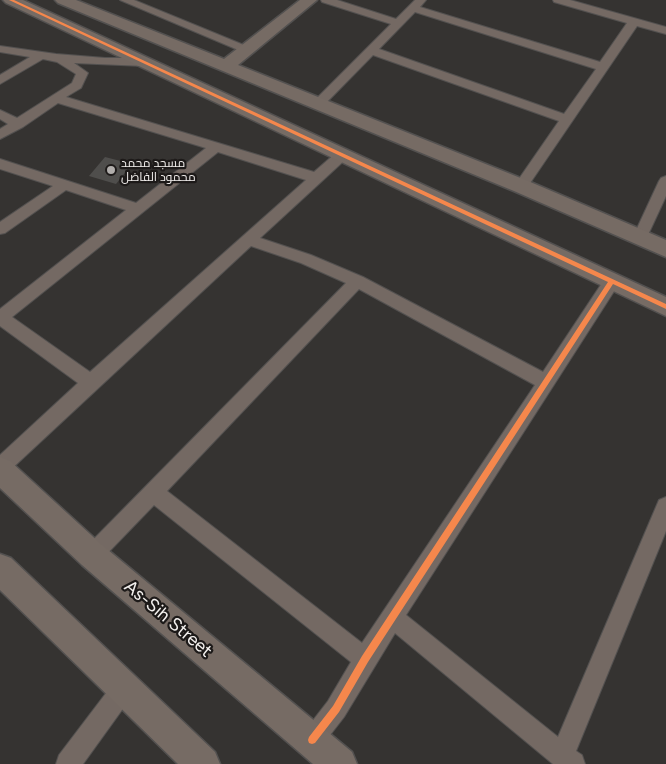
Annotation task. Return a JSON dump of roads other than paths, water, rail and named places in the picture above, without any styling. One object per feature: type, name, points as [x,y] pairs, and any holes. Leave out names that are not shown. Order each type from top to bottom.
[{"type":"street","points":[[11,0],[666,307]]},
{"type":"street","points":[[63,0],[521,186],[666,249]]},
{"type":"street","points":[[125,0],[247,50]]},
{"type":"street","points":[[144,7],[155,0]]},
{"type":"street","points":[[226,66],[309,0]]},
{"type":"street","points":[[326,0],[398,23]]},
{"type":"street","points":[[558,0],[666,31]]},
{"type":"street","points":[[319,103],[417,4],[604,67]]},
{"type":"street","points":[[521,186],[634,22]]},
{"type":"street","points":[[0,49],[56,58],[105,62],[144,62]]},
{"type":"street","points":[[370,50],[568,120]]},
{"type":"street","points":[[0,80],[40,56]]},
{"type":"street","points":[[0,135],[77,85],[82,72],[56,58]]},
{"type":"street","points":[[235,105],[262,82]]},
{"type":"street","points":[[58,99],[317,178]]},
{"type":"street","points":[[0,114],[18,124]]},
{"type":"street","points":[[91,382],[0,317],[216,147]]},
{"type":"street","points":[[0,469],[91,382],[342,155]]},
{"type":"street","points":[[0,164],[138,208]]},
{"type":"street","points":[[640,237],[666,181]]},
{"type":"street","points":[[0,229],[64,185]]},
{"type":"street","points":[[249,240],[306,258],[357,281],[546,382]]},
{"type":"street","points":[[92,555],[357,281]]},
{"type":"street","points":[[312,740],[336,709],[392,617],[612,281]]},
{"type":"street","name":"As-Sih Street","points":[[0,469],[92,555],[340,764]]},
{"type":"street","points":[[152,492],[365,659]]},
{"type":"street","points":[[392,617],[568,760],[666,507]]},
{"type":"street","points":[[0,570],[203,764]]},
{"type":"street","points":[[68,764],[124,688]]},
{"type":"place","name":"مسجد محمد محمود الفاضل","points":[[111,170]]}]
